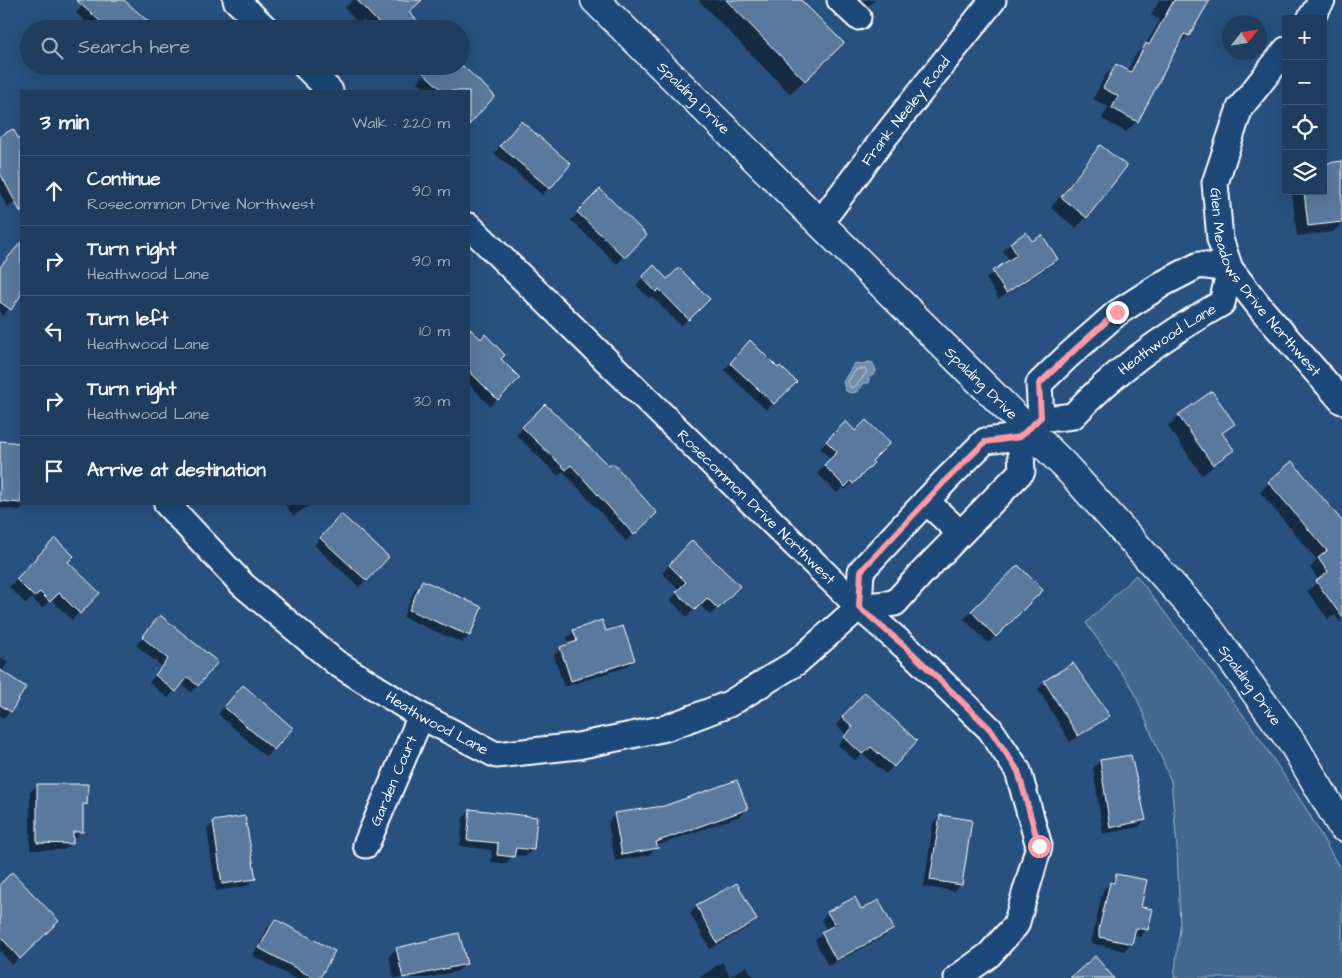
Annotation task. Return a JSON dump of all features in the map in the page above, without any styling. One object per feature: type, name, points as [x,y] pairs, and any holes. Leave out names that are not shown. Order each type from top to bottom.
[{"type":"main road","name":"Spalding Drive","points":[[594,0],[1030,428],[1065,466],[1200,616],[1295,748],[1342,827]]},
{"type":"street","points":[[236,0],[257,20]]},
{"type":"street","name":"Frank Neeley Road","points":[[820,223],[884,138],[993,0]]},
{"type":"street","points":[[1313,15],[1322,0]]},
{"type":"street","name":"Glen Meadows Drive Northwest","points":[[1282,55],[1240,108],[1215,183],[1220,239],[1230,269],[1263,311],[1342,401]]},
{"type":"street","points":[[314,75],[329,90]]},
{"type":"street","name":"Rosecommon Drive Northwest","points":[[470,227],[859,607],[909,650],[990,729],[1018,771],[1039,846],[1016,925],[989,955],[957,978]]},
{"type":"street","points":[[859,607],[895,603],[922,572],[1022,472],[1039,384],[1068,356],[1117,312],[1164,283],[1199,265],[1230,269]]},
{"type":"street","name":"Heathwood Lane","points":[[168,505],[243,584],[328,656],[421,716],[496,756],[578,746],[666,728],[730,704],[801,659],[859,607],[861,571],[926,501],[985,442],[1056,418],[1073,416],[1094,394],[1148,349],[1222,303],[1230,269]]},
{"type":"street","points":[[926,501],[960,533]]},
{"type":"street","name":"Garden Court","points":[[366,845],[421,716]]},
{"type":"shaded area","points":[[1136,575],[1250,724],[1305,807],[1342,872],[1342,978],[1174,978],[1180,928],[1177,847],[1171,781],[1133,689],[1086,623]]},
{"type":"water","points":[[873,363],[876,370],[875,374],[869,377],[869,383],[863,383],[856,392],[846,391],[843,382],[854,364]]},
{"type":"building","points":[[76,0],[124,0],[147,20],[99,20]]},
{"type":"building","points":[[357,0],[422,0],[409,12],[417,20],[376,20]]},
{"type":"building","points":[[726,0],[801,0],[844,43],[805,81]]},
{"type":"building","points":[[1174,0],[1210,0],[1189,36],[1184,34],[1138,122],[1112,108],[1118,96],[1103,88],[1116,64],[1131,72],[1146,43],[1149,45]]},
{"type":"building","points":[[470,73],[495,96],[470,124],[470,90],[442,90],[426,75],[470,75]]},
{"type":"building","points":[[521,121],[571,164],[550,189],[500,146]]},
{"type":"building","points":[[13,129],[20,141],[20,211],[0,173],[0,136]]},
{"type":"building","points":[[1100,145],[1127,166],[1087,218],[1061,197]]},
{"type":"building","points":[[1342,161],[1342,222],[1308,226],[1304,195],[1327,195],[1327,163]]},
{"type":"building","points":[[600,189],[647,235],[625,258],[577,212]]},
{"type":"building","points":[[1026,232],[1032,241],[1042,235],[1058,259],[1006,293],[992,271],[1017,255],[1010,243]]},
{"type":"building","points":[[20,243],[20,296],[11,310],[0,302],[0,267]]},
{"type":"building","points":[[654,265],[667,279],[679,268],[710,299],[689,320],[659,289],[656,292],[642,277]]},
{"type":"building","points":[[470,329],[481,339],[485,334],[505,355],[501,359],[520,378],[498,400],[470,372]]},
{"type":"building","points":[[750,340],[778,368],[780,366],[797,382],[774,404],[730,363]]},
{"type":"building","points":[[1212,391],[1235,424],[1222,433],[1234,450],[1213,465],[1178,415]]},
{"type":"building","points":[[545,404],[609,466],[613,463],[657,513],[634,535],[571,465],[566,470],[522,427]]},
{"type":"building","points":[[866,420],[890,443],[872,461],[874,463],[853,484],[851,481],[845,487],[824,465],[837,452],[826,441],[846,421],[855,431]]},
{"type":"building","points":[[0,441],[20,443],[20,503],[0,501]]},
{"type":"building","points":[[1292,461],[1342,521],[1342,617],[1316,581],[1328,572],[1318,558],[1327,551],[1268,482]]},
{"type":"building","points":[[341,514],[389,557],[367,581],[320,538]]},
{"type":"building","points":[[55,538],[74,556],[68,562],[100,593],[80,614],[59,593],[50,602],[40,592],[34,597],[16,579]]},
{"type":"building","points":[[692,540],[740,586],[718,609],[707,598],[695,610],[676,592],[686,582],[669,565]]},
{"type":"building","points":[[1018,565],[1043,590],[996,637],[971,611]]},
{"type":"building","points":[[422,580],[482,607],[470,636],[409,610]]},
{"type":"building","points":[[160,615],[218,662],[198,686],[188,677],[176,692],[155,675],[168,659],[142,637]]},
{"type":"building","points":[[602,620],[606,631],[623,626],[635,660],[571,681],[560,647],[577,641],[573,630]]},
{"type":"building","points":[[1073,663],[1110,716],[1078,736],[1044,681]]},
{"type":"building","points":[[0,670],[26,687],[11,712],[0,705]]},
{"type":"building","points":[[243,685],[293,728],[274,750],[224,707]]},
{"type":"building","points":[[865,692],[917,741],[894,767],[871,747],[862,754],[844,737],[853,727],[842,717]]},
{"type":"building","points":[[1131,755],[1146,820],[1110,828],[1100,760]]},
{"type":"building","points":[[737,780],[748,809],[656,842],[658,848],[622,855],[614,813],[664,806]]},
{"type":"building","points":[[37,784],[88,784],[87,805],[83,804],[83,832],[73,832],[73,844],[37,843]]},
{"type":"building","points":[[470,809],[537,817],[534,850],[516,848],[514,857],[497,855],[498,843],[467,840]]},
{"type":"building","points":[[940,815],[972,820],[962,885],[930,880]]},
{"type":"building","points":[[245,816],[256,879],[222,884],[213,821]]},
{"type":"building","points":[[12,872],[59,921],[20,959],[0,936],[0,884]]},
{"type":"building","points":[[1116,874],[1147,880],[1141,907],[1153,909],[1148,930],[1136,928],[1132,944],[1099,937],[1099,929],[1110,882],[1114,883]]},
{"type":"building","points":[[737,883],[757,920],[717,943],[696,905]]},
{"type":"building","points":[[855,897],[861,909],[879,900],[894,929],[836,960],[821,932],[835,925],[827,912]]},
{"type":"building","points":[[275,919],[335,951],[320,978],[314,978],[259,948]]},
{"type":"building","points":[[459,933],[467,964],[403,978],[396,948]]},
{"type":"building","points":[[1095,956],[1114,978],[1070,978]]},
{"type":"route","points":[[1039,846],[1018,771],[990,729],[909,650],[859,607],[861,571],[945,481],[985,442],[1020,437],[1041,417],[1039,384],[1117,312]]}]
